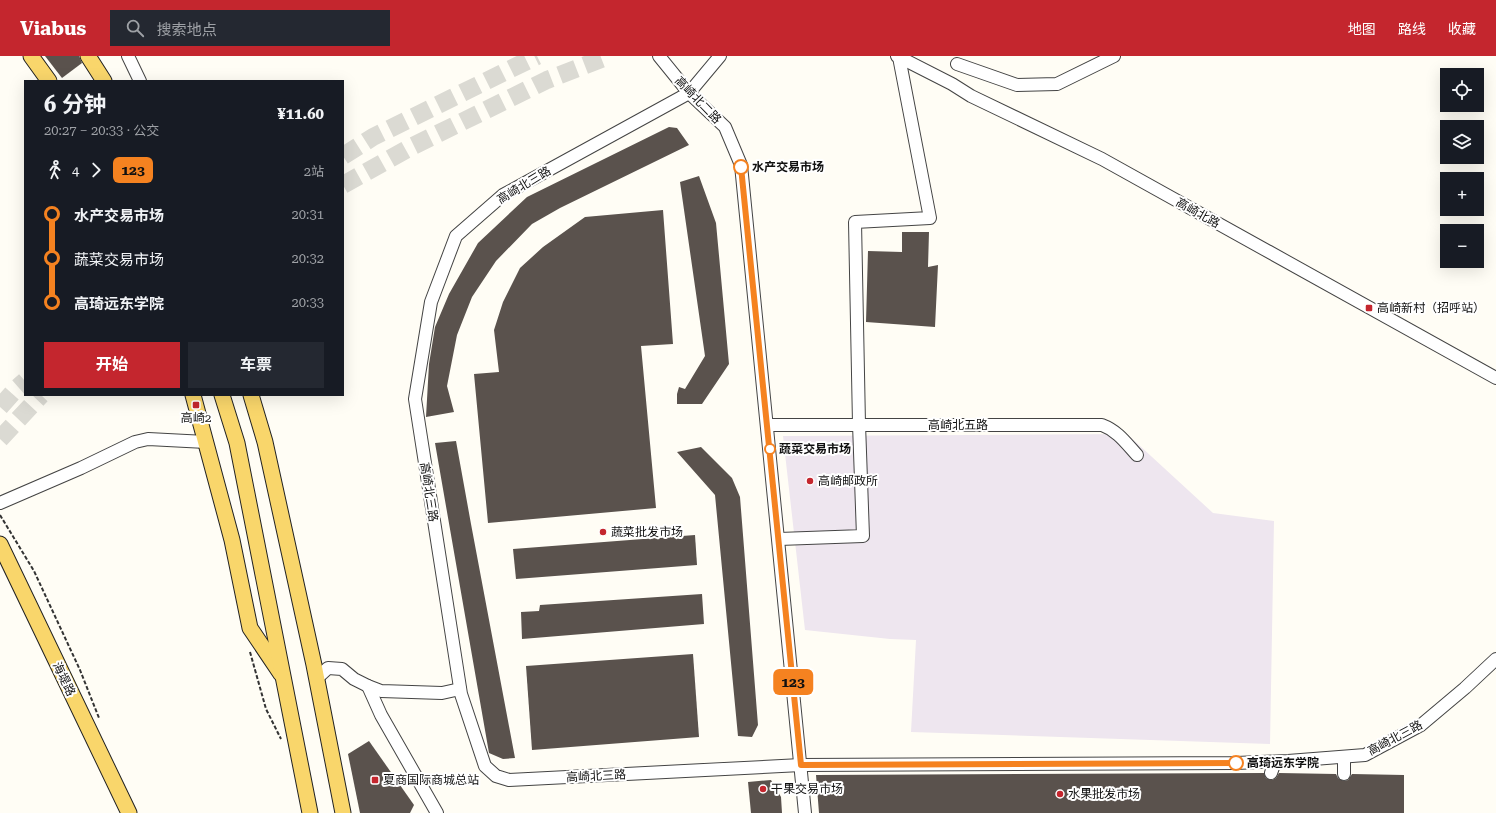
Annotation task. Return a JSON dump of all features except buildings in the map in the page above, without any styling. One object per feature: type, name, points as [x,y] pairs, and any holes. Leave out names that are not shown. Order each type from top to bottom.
[{"type":"main road","points":[[31,56],[48,80]]},
{"type":"main road","points":[[88,56],[103,80]]},
{"type":"main road","points":[[193,396],[232,540],[250,628],[284,679]]},
{"type":"main road","points":[[222,396],[237,443],[310,813]]},
{"type":"main road","points":[[251,396],[265,442],[343,813]]},
{"type":"main road","name":"海堤路","points":[[0,544],[130,813]]},
{"type":"main road","name":"海堤路","points":[[0,565],[35,632],[123,813]]},
{"type":"street","points":[[128,56],[140,80]]},
{"type":"street","name":"高崎北二路","points":[[659,56],[689,93],[725,128],[740,165],[779,539],[805,813]]},
{"type":"street","points":[[689,93],[720,56]]},
{"type":"street","points":[[952,84],[959,60],[1017,85],[1057,84],[1114,56]]},
{"type":"street","points":[[779,539],[863,536],[855,222],[930,218],[898,57]]},
{"type":"street","name":"高崎北路","points":[[898,57],[952,84],[971,96],[1102,159],[1496,378]]},
{"type":"street","name":"高崎北三路","points":[[689,93],[503,195],[456,236],[431,302],[415,399],[460,689],[485,766],[496,776],[509,780],[801,765],[1275,762],[1365,755],[1421,725],[1496,660]]},
{"type":"street","name":"高崎北五路","points":[[767,425],[1102,425],[1113,429],[1137,455]]},
{"type":"street","points":[[0,503],[81,468],[135,442],[148,439],[206,442]]},
{"type":"street","points":[[316,679],[328,668],[342,669],[354,679],[381,691],[442,693],[460,689]]},
{"type":"street","points":[[368,686],[381,715],[437,813]]},
{"type":"street","points":[[1344,757],[1344,774]]},
{"type":"street","points":[[1271,773],[1275,762]]},
{"type":"path","points":[[0,515],[34,571],[80,670],[100,721]]},
{"type":"shaded area","points":[[1127,434],[1213,513],[1274,521],[1270,744],[911,732],[916,640],[890,639],[805,630],[783,436]]},
{"type":"tunnel","points":[[344,155],[373,137],[537,56]]},
{"type":"tunnel","points":[[344,184],[411,147],[547,80],[609,56]]},
{"type":"tunnel","points":[[0,407],[24,382]]},
{"type":"tunnel","points":[[0,439],[40,396]]},
{"type":"bus line","name":"123","points":[[741,167],[801,765],[1236,763]]},
{"type":"place","name":"水产交易市场","points":[[741,167]]},
{"type":"place","name":"高崎新村（招呼站）","points":[[1369,308]]},
{"type":"place","name":"高崎2","points":[[196,405]]},
{"type":"place","name":"蔬菜交易市场","points":[[770,449]]},
{"type":"place","name":"高崎邮政所","points":[[810,481]]},
{"type":"place","name":"蔬菜批发市场","points":[[603,532]]},
{"type":"place","name":"高琦远东学院","points":[[1236,763]]},
{"type":"place","name":"夏商国际商城总站","points":[[375,780]]},
{"type":"place","name":"干果交易市场","points":[[763,789]]},
{"type":"place","name":"水果批发市场","points":[[1060,794]]}]
